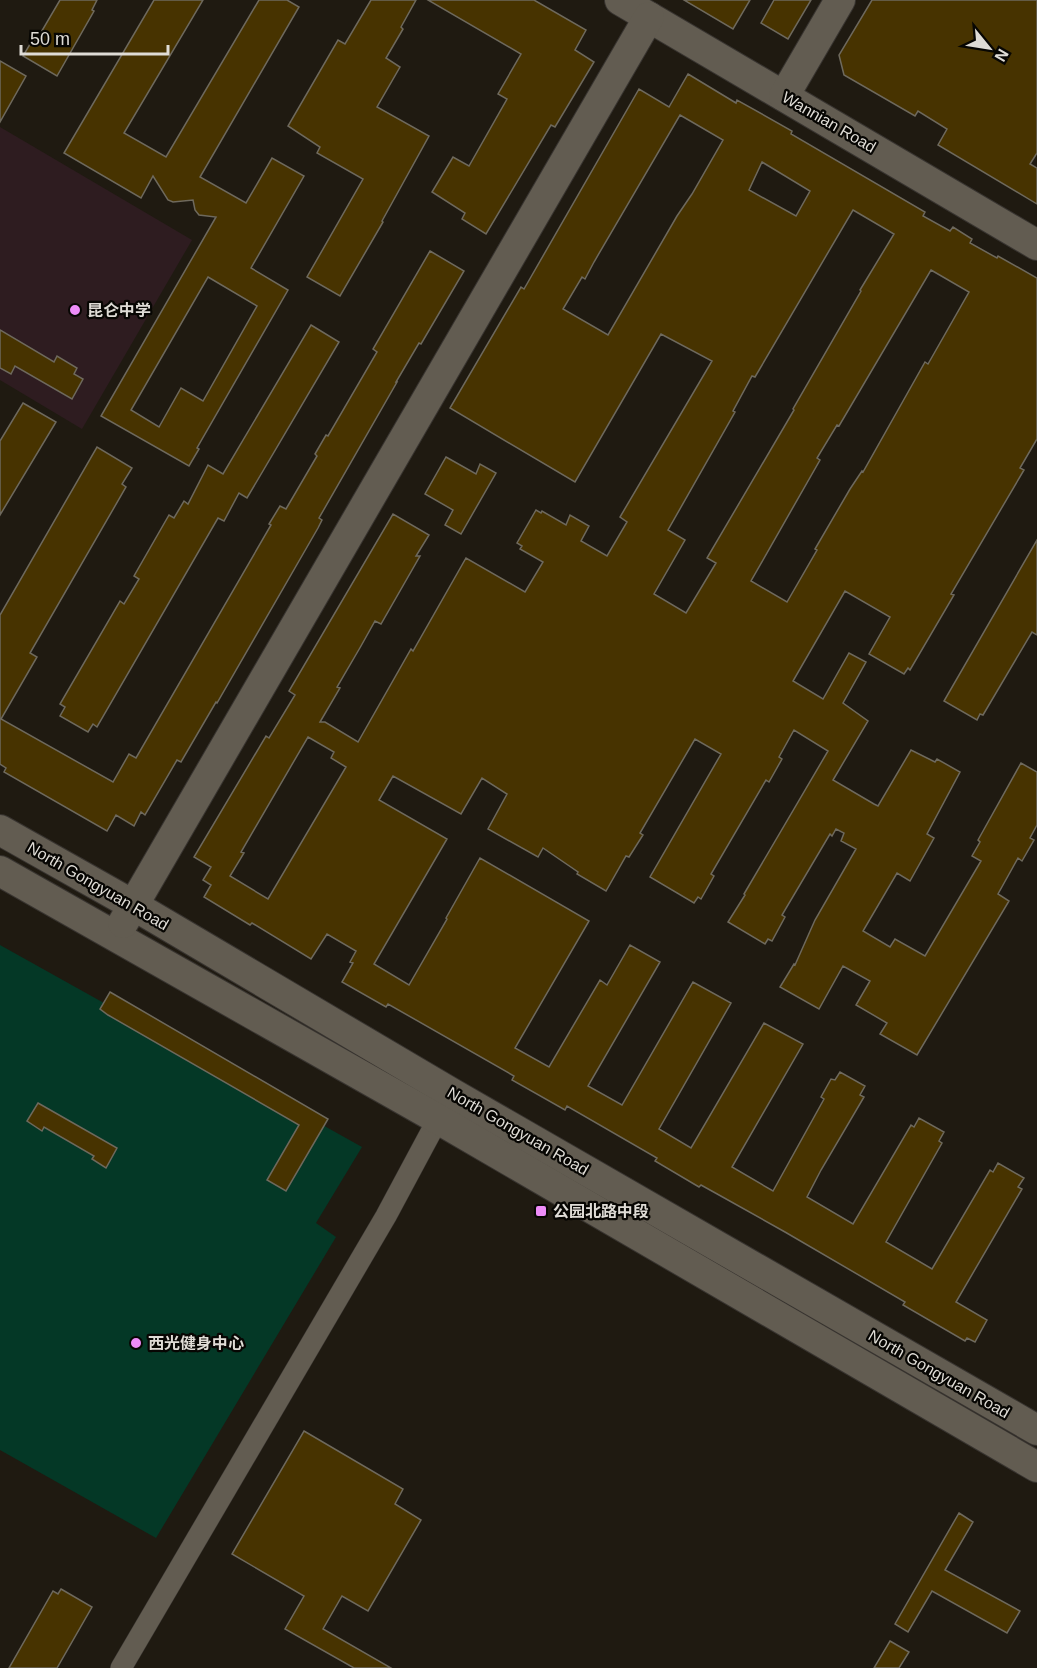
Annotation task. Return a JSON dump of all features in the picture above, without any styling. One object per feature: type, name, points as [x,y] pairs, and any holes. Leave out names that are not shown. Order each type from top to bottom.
[{"type":"main road","name":"Wannian Road","points":[[621,0],[1037,245]]},
{"type":"main road","points":[[784,96],[840,0]]},
{"type":"main road","points":[[115,936],[650,17]]},
{"type":"main road","name":"North Gongyuan Road","points":[[0,830],[133,905],[442,1088],[1037,1430]]},
{"type":"main road","name":"North Gongyuan Road","points":[[0,870],[438,1119],[1037,1467]]},
{"type":"street","points":[[121,1668],[386,1216],[438,1119]]},
{"type":"shaded area","name":"昆仑中学","points":[[0,127],[192,240],[82,429],[0,380]]},
{"type":"green space","name":"西光健身中心","points":[[0,945],[362,1147],[316,1223],[336,1237],[156,1538],[0,1450]]},
{"type":"building","points":[[60,0],[97,0],[92,10],[94,11],[57,76],[23,56],[33,39],[36,41]]},
{"type":"building","points":[[154,0],[203,0],[124,133],[166,157],[259,0],[287,0],[299,7],[200,177],[246,203],[272,158],[304,176],[251,268],[288,290],[197,448],[199,449],[189,466],[101,416],[216,217],[199,215],[195,210],[193,200],[173,202],[168,200],[153,176],[141,198],[64,153]],"holes":[[[208,277],[257,306],[203,401],[181,388],[159,427],[131,410]]]},
{"type":"building","points":[[371,0],[416,0],[386,58],[400,67],[377,107],[429,136],[340,296],[307,277],[363,179],[317,153],[320,147],[288,126],[338,40],[345,44]]},
{"type":"building","points":[[428,0],[534,0],[586,30],[575,50],[594,62],[555,127],[551,125],[486,234],[462,219],[465,213],[432,192],[453,157],[469,166],[507,99],[498,94],[521,54]]},
{"type":"building","points":[[684,0],[750,0],[733,29]]},
{"type":"building","points":[[774,0],[811,0],[788,39],[761,23]]},
{"type":"building","points":[[872,0],[1037,0],[1037,153],[1030,164],[1037,168],[1037,204],[938,145],[947,129],[918,111],[915,116],[844,75],[839,55]]},
{"type":"building","points":[[0,61],[26,76],[0,122]]},
{"type":"building","points":[[688,74],[736,103],[737,100],[792,131],[791,134],[925,212],[923,216],[950,231],[953,227],[972,239],[970,243],[1037,278],[1037,439],[1020,468],[1024,470],[951,594],[954,595],[910,670],[908,668],[904,674],[869,654],[890,617],[845,591],[793,681],[823,699],[849,653],[866,662],[843,703],[868,721],[833,780],[874,804],[878,806],[911,750],[935,762],[937,759],[960,772],[927,834],[934,838],[910,881],[897,873],[863,931],[890,947],[895,939],[925,956],[981,861],[972,856],[980,842],[978,840],[1021,763],[1037,772],[1037,825],[1030,838],[1034,840],[1022,861],[1018,858],[998,894],[1009,901],[917,1055],[880,1034],[887,1023],[856,1005],[870,981],[843,966],[819,1009],[780,987],[795,965],[815,920],[856,849],[841,841],[844,833],[836,829],[832,836],[830,834],[782,915],[785,917],[772,941],[768,939],[765,944],[728,922],[828,751],[794,730],[779,757],[782,759],[769,782],[766,780],[711,874],[714,876],[701,899],[698,897],[694,903],[650,877],[721,754],[695,739],[640,833],[643,835],[629,857],[626,856],[606,891],[577,874],[578,872],[543,848],[538,857],[488,829],[507,794],[482,778],[461,814],[393,776],[379,800],[447,839],[374,964],[409,985],[480,858],[589,921],[515,1048],[549,1067],[600,980],[607,985],[630,945],[660,962],[588,1086],[622,1105],[693,982],[731,1003],[659,1129],[691,1148],[764,1023],[803,1044],[732,1167],[773,1191],[824,1099],[821,1097],[831,1079],[835,1080],[840,1072],[865,1086],[860,1095],[864,1097],[807,1197],[853,1224],[911,1125],[914,1127],[919,1118],[944,1132],[939,1141],[942,1143],[886,1242],[932,1269],[990,1170],[993,1172],[998,1163],[1024,1178],[1018,1187],[1022,1189],[956,1302],[987,1320],[975,1342],[967,1338],[965,1341],[903,1305],[905,1302],[719,1195],[701,1185],[699,1187],[655,1161],[657,1158],[567,1106],[565,1110],[512,1080],[514,1076],[388,1004],[386,1007],[342,982],[353,963],[350,962],[356,951],[327,934],[311,959],[204,897],[211,885],[203,880],[211,867],[194,857],[266,736],[269,738],[295,695],[289,691],[393,514],[429,535],[416,556],[420,556],[381,624],[375,621],[337,687],[340,688],[320,722],[325,722],[358,742],[466,558],[525,592],[543,562],[520,549],[522,546],[517,543],[536,510],[566,525],[570,515],[589,526],[581,541],[607,556],[627,522],[620,517],[712,361],[661,334],[575,482],[450,408],[521,287],[524,289],[639,89],[669,107]],"holes":[[[680,115],[723,140],[608,335],[563,309],[582,277],[585,279]],[[762,162],[810,191],[796,216],[749,190]],[[853,210],[894,234],[707,558],[716,563],[686,613],[654,594],[685,540],[668,530],[735,412],[733,411],[752,376],[755,377]],[[931,270],[969,292],[928,364],[925,362],[863,472],[850,489],[787,602],[751,581],[820,460],[817,458],[837,425],[839,426]],[[308,737],[334,752],[331,758],[346,767],[268,899],[230,876],[244,853],[241,852]]]},
{"type":"building","points":[[430,251],[464,271],[396,382],[319,518],[322,520],[318,528],[217,703],[181,762],[177,760],[145,815],[141,812],[134,826],[116,815],[107,831],[4,772],[6,768],[0,764],[0,615],[97,447],[132,468],[122,484],[126,487],[30,653],[37,657],[1,719],[113,782],[129,754],[136,758],[280,506],[286,509],[317,456],[315,454],[326,435],[328,436],[377,352],[373,349]]},
{"type":"building","points":[[311,325],[339,342],[247,498],[239,493],[224,521],[218,518],[97,727],[93,724],[88,732],[60,716],[65,707],[60,704],[120,601],[124,604],[139,579],[134,576],[169,515],[174,518],[184,501],[188,504],[208,465],[223,474]]},
{"type":"building","points":[[0,330],[54,362],[57,356],[77,368],[74,374],[83,379],[72,399],[15,366],[11,374],[0,368]]},
{"type":"building","points":[[23,403],[56,422],[0,515],[0,441]]},
{"type":"building","points":[[446,457],[476,474],[480,464],[496,473],[461,534],[445,525],[453,510],[425,494]]},
{"type":"building","points":[[1037,540],[1037,635],[1032,632],[983,715],[980,714],[977,720],[944,701]]},
{"type":"building","points":[[110,992],[328,1119],[286,1191],[267,1180],[299,1125],[108,1015],[100,1009]]},
{"type":"building","points":[[38,1103],[117,1148],[106,1168],[92,1159],[94,1156],[44,1127],[42,1131],[27,1121]]},
{"type":"building","points":[[304,1431],[403,1489],[395,1504],[421,1520],[368,1611],[342,1596],[323,1629],[391,1668],[354,1668],[285,1629],[304,1596],[232,1554]]},
{"type":"building","points":[[959,1513],[973,1522],[945,1570],[1020,1611],[1007,1633],[932,1591],[908,1632],[895,1624]]},
{"type":"building","points":[[61,1589],[92,1607],[57,1668],[9,1668],[53,1591],[58,1594]]},
{"type":"building","points":[[890,1641],[909,1652],[899,1668],[874,1668]]},
{"type":"place","name":"昆仑中学","points":[[75,310]]},
{"type":"place","name":"公园北路中段","points":[[541,1211]]},
{"type":"place","name":"西光健身中心","points":[[136,1343]]}]
